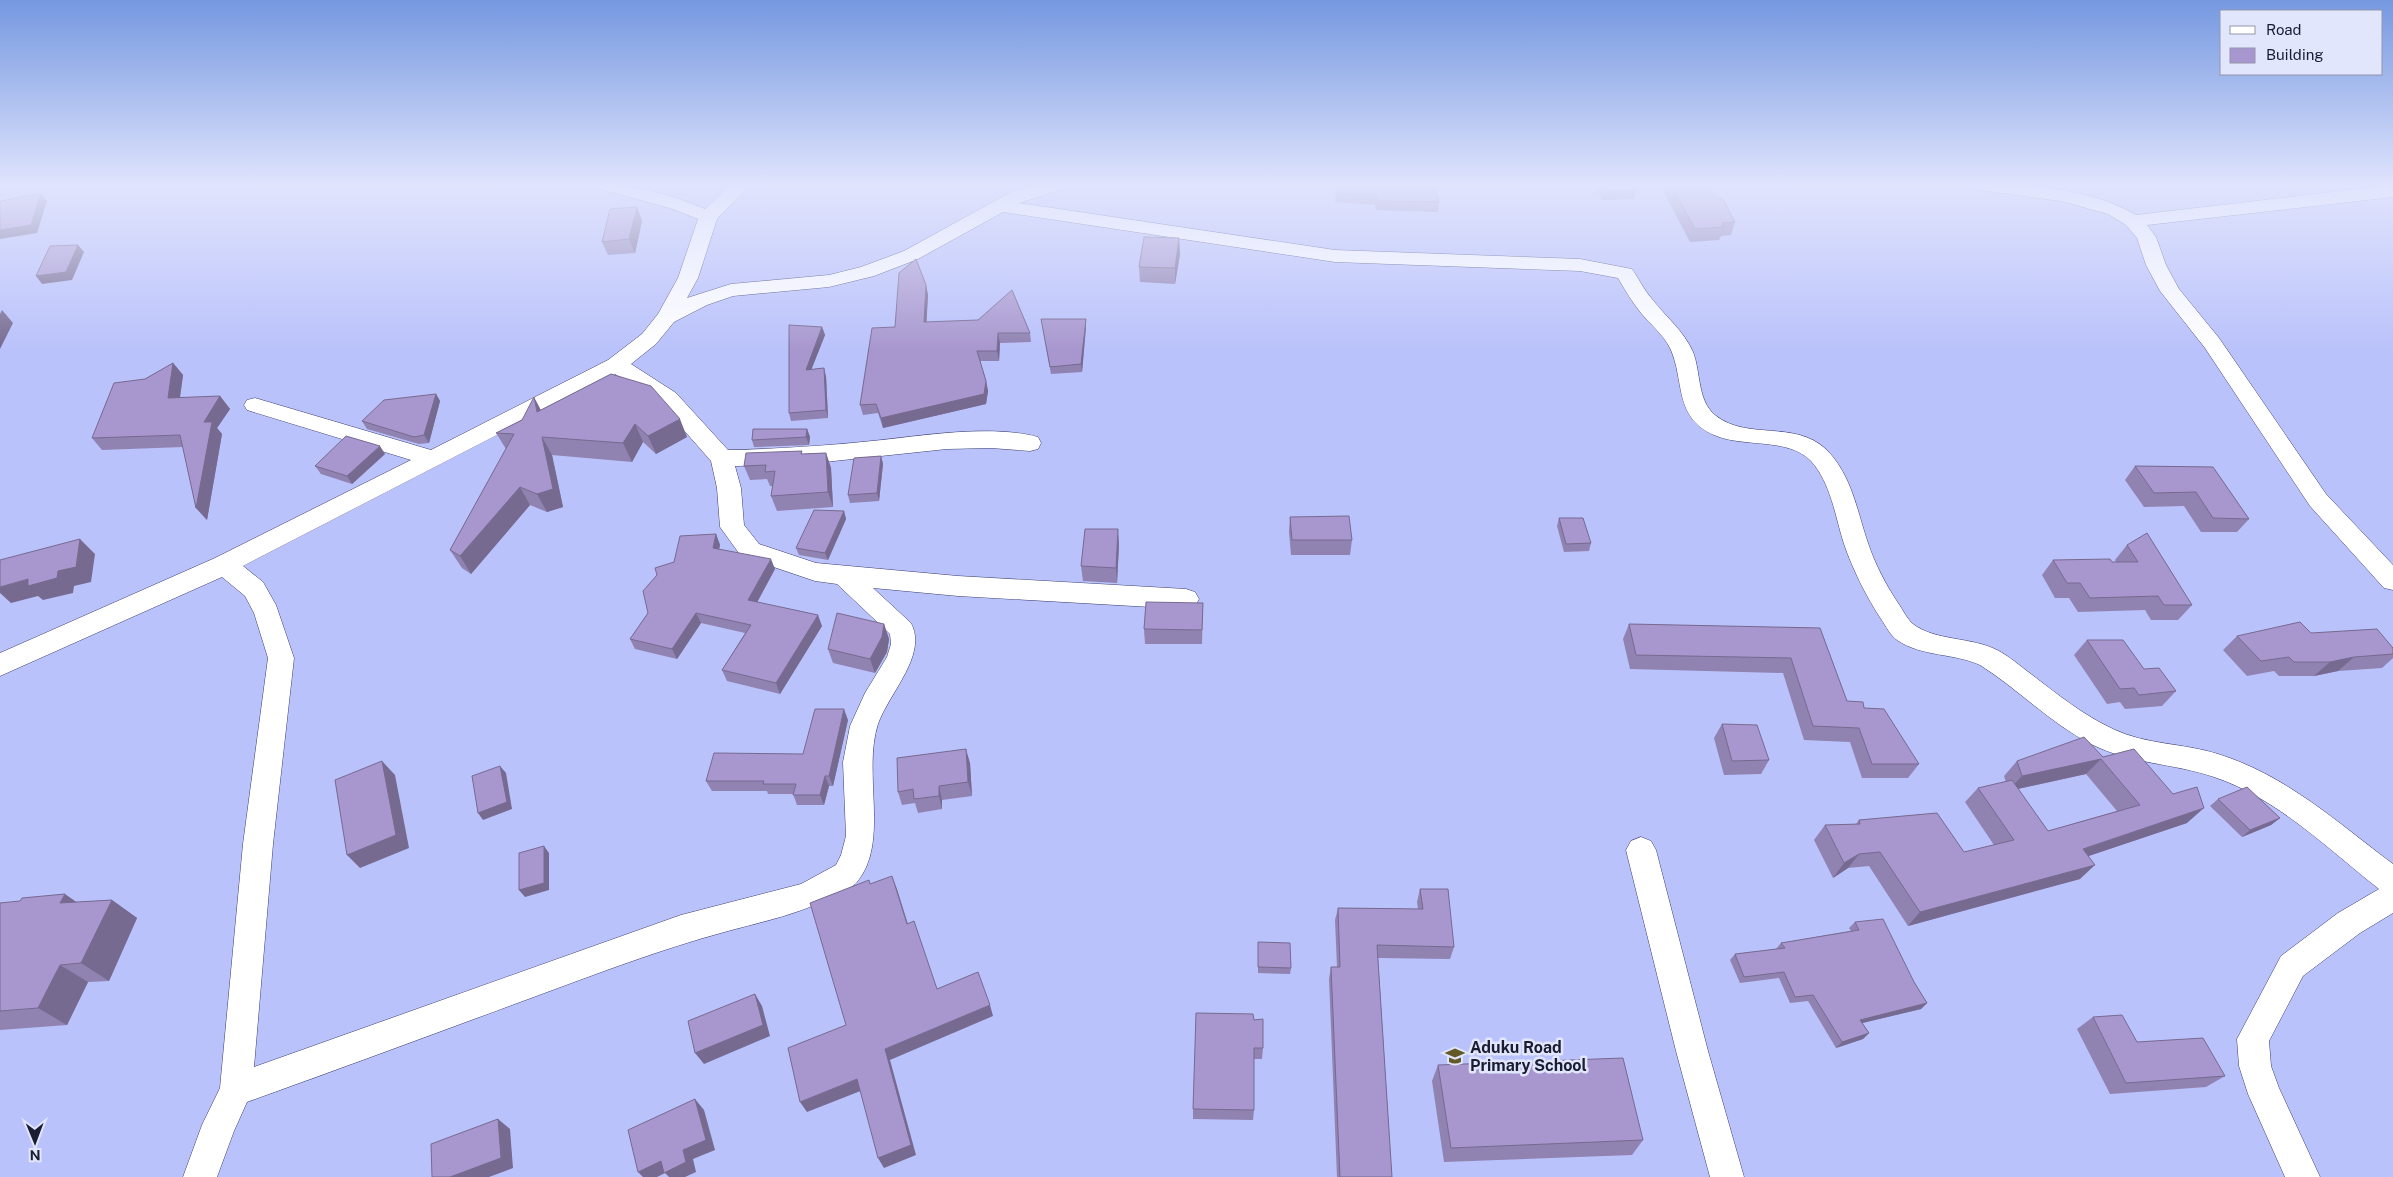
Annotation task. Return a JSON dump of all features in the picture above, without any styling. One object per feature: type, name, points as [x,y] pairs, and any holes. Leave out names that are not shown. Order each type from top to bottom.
[{"type":"street","points":[[0,666],[224,565],[616,365],[649,339],[667,317],[688,278],[700,240]]},
{"type":"street","points":[[667,317],[700,300],[732,290],[829,281],[867,272],[911,255],[938,240]]},
{"type":"street","points":[[1228,240],[1336,256],[1580,264],[1625,273],[1645,305],[1681,348],[1689,372],[1691,395],[1697,410],[1709,423],[1724,431],[1787,439],[1806,445],[1818,454],[1836,482],[1860,554],[1885,604],[1904,631],[1923,640],[1963,648],[1988,657],[2058,710],[2103,737],[2135,750],[2218,766],[2253,781],[2289,802],[2393,882]]},
{"type":"street","points":[[2147,240],[2156,266],[2170,291],[2225,362],[2266,426],[2318,500],[2393,581]]},
{"type":"street","points":[[616,365],[668,398],[722,458],[729,488],[732,527],[750,550],[815,572],[844,576],[958,586],[1186,599]]},
{"type":"street","points":[[255,405],[432,458]]},
{"type":"street","points":[[722,458],[796,457],[947,441],[991,440],[1030,443]]},
{"type":"street","points":[[200,1177],[219,1125],[236,1090],[258,844],[281,658],[267,612],[254,589],[224,565]]},
{"type":"street","points":[[236,1090],[681,929],[807,896],[846,874],[855,858],[860,836],[857,762],[864,726],[874,701],[899,659],[904,644],[902,630],[844,576]]},
{"type":"street","points":[[1641,850],[1726,1177]]},
{"type":"street","points":[[2303,1177],[2255,1066],[2253,1039],[2292,966],[2348,923],[2393,897]]},
{"type":"building","points":[[603,240],[621,240],[602,242]]},
{"type":"building","points":[[1144,240],[1179,240],[1175,268],[1139,267]]},
{"type":"building","points":[[78,245],[66,272],[36,276],[50,246]]},
{"type":"building","points":[[916,259],[926,285],[924,322],[978,320],[1012,290],[1030,333],[998,333],[997,351],[977,351],[986,381],[984,394],[881,418],[876,404],[860,405],[872,328],[895,327],[899,273]]},
{"type":"building","points":[[1041,319],[1086,319],[1081,364],[1050,367]]},
{"type":"building","points":[[789,325],[822,327],[806,370],[824,368],[826,410],[789,413]]},
{"type":"building","points":[[173,363],[168,398],[220,396],[204,422],[212,422],[196,508],[180,435],[92,438],[114,383],[145,379]]},
{"type":"building","points":[[611,374],[651,386],[680,419],[648,436],[635,424],[623,443],[542,437],[553,489],[537,494],[520,487],[460,556],[450,550],[514,434],[496,433],[522,420],[534,397],[537,412]]},
{"type":"building","points":[[436,394],[424,435],[414,437],[362,421],[384,400]]},
{"type":"building","points":[[753,429],[807,429],[806,437],[752,440]]},
{"type":"building","points":[[346,436],[380,446],[347,476],[315,466]]},
{"type":"building","points":[[802,451],[801,454],[826,453],[828,492],[771,496],[775,471],[765,472],[766,465],[744,466],[746,453]]},
{"type":"building","points":[[881,456],[877,493],[848,495],[854,458]]},
{"type":"building","points":[[2135,466],[2213,467],[2249,519],[2213,518],[2196,492],[2154,493]]},
{"type":"building","points":[[814,510],[844,511],[825,553],[796,548]]},
{"type":"building","points":[[1349,516],[1352,540],[1292,540],[1290,517]]},
{"type":"building","points":[[1559,518],[1583,518],[1591,543],[1566,544]]},
{"type":"building","points":[[1085,529],[1118,529],[1116,568],[1081,566]]},
{"type":"building","points":[[2147,533],[2192,605],[2164,605],[2158,596],[2090,598],[2080,583],[2067,583],[2053,560],[2110,559],[2112,562],[2138,562],[2127,545]]},
{"type":"building","points":[[716,534],[713,548],[771,559],[748,600],[818,615],[776,683],[722,670],[751,625],[696,613],[672,649],[630,639],[648,613],[643,591],[657,575],[655,568],[674,562],[680,536]]},
{"type":"building","points":[[80,539],[76,567],[58,571],[57,578],[28,586],[28,579],[0,587],[0,560]]},
{"type":"building","points":[[1146,602],[1203,603],[1202,630],[1144,629]]},
{"type":"building","points":[[837,613],[884,624],[882,637],[870,659],[828,649]]},
{"type":"building","points":[[2300,622],[2311,633],[2377,629],[2393,648],[2393,654],[2354,657],[2330,662],[2294,662],[2289,657],[2261,661],[2237,636]]},
{"type":"building","points":[[1629,624],[1820,628],[1847,701],[1863,702],[1864,708],[1884,709],[1919,764],[1872,764],[1859,728],[1813,726],[1791,658],[1636,655]]},
{"type":"building","points":[[2087,640],[2123,640],[2144,669],[2159,668],[2176,691],[2139,695],[2134,688],[2120,689]]},
{"type":"building","points":[[815,709],[844,709],[829,776],[825,776],[820,795],[793,795],[796,784],[763,784],[764,781],[706,781],[714,753],[803,754]]},
{"type":"building","points":[[1722,724],[1757,725],[1769,760],[1732,761]]},
{"type":"building","points":[[2084,737],[2103,757],[2134,749],[2173,794],[2197,787],[2204,808],[2083,849],[2095,865],[1920,912],[1880,852],[1859,854],[1844,863],[1825,825],[1860,824],[1859,820],[1937,813],[1964,852],[2014,840],[1978,788],[2012,780],[2048,831],[2140,805],[2101,759],[2022,776],[2017,761]]},
{"type":"building","points":[[966,749],[968,782],[939,786],[939,796],[914,799],[913,789],[898,792],[897,758]]},
{"type":"building","points":[[382,761],[396,835],[347,855],[335,780]]},
{"type":"building","points":[[500,766],[507,802],[478,813],[472,776]]},
{"type":"building","points":[[2247,787],[2280,818],[2250,830],[2218,799]]},
{"type":"building","points":[[544,846],[544,883],[519,890],[519,853]]},
{"type":"building","points":[[892,876],[907,924],[914,921],[937,989],[978,972],[990,1005],[885,1049],[911,1145],[878,1158],[857,1079],[800,1102],[788,1048],[846,1025],[810,903],[869,880],[870,884]]},
{"type":"building","points":[[1420,889],[1448,889],[1454,947],[1377,945],[1392,1177],[1340,1177],[1331,967],[1340,967],[1338,908],[1423,909]]},
{"type":"building","points":[[65,894],[60,903],[112,900],[81,963],[60,965],[38,1008],[0,1011],[0,903],[20,901],[22,898]]},
{"type":"building","points":[[1883,919],[1914,982],[1927,1003],[1860,1020],[1869,1033],[1842,1042],[1813,995],[1795,997],[1784,972],[1744,977],[1735,954],[1785,948],[1781,943],[1859,930],[1855,922]]},
{"type":"building","points":[[1258,942],[1290,943],[1291,968],[1258,967]]},
{"type":"building","points":[[755,994],[763,1025],[695,1053],[688,1021]]},
{"type":"building","points":[[1196,1013],[1253,1014],[1254,1020],[1263,1019],[1263,1048],[1254,1048],[1254,1110],[1193,1109]]},
{"type":"building","points":[[2122,1015],[2137,1042],[2203,1038],[2225,1076],[2126,1083],[2093,1017]]},
{"type":"building","points":[[1623,1058],[1643,1140],[1451,1148],[1438,1065]]},
{"type":"building","points":[[695,1099],[706,1140],[683,1150],[686,1162],[664,1173],[661,1161],[638,1172],[628,1130]]},
{"type":"building","points":[[498,1119],[501,1158],[450,1177],[432,1177],[431,1144]]},
{"type":"place","name":"Aduku Road Primary School","points":[[1455,1056]]}]
